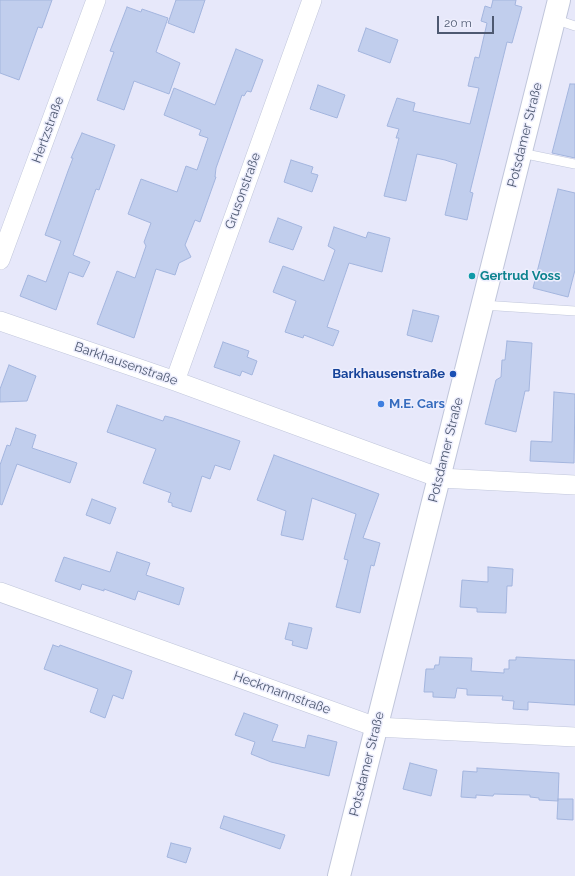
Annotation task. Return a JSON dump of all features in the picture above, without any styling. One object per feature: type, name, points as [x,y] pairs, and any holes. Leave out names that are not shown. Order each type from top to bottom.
[{"type":"street","name":"Hertzstraße","points":[[0,260],[96,0]]},
{"type":"street","name":"Grusonstraße","points":[[175,381],[312,0]]},
{"type":"street","name":"Potsdamer Straße","points":[[339,876],[440,478],[556,9]]},
{"type":"street","name":"Barkhausenstraße","points":[[0,321],[175,381],[440,478],[575,485]]},
{"type":"street","name":"Heckmannstraße","points":[[0,592],[376,726],[575,737]]},
{"type":"lane","points":[[556,9],[575,26]]},
{"type":"lane","points":[[521,153],[575,164]]},
{"type":"lane","points":[[482,305],[575,311]]},
{"type":"building","points":[[0,0],[52,0],[42,28],[38,27],[19,80],[0,73]]},
{"type":"building","points":[[176,0],[205,0],[194,33],[168,23]]},
{"type":"building","points":[[493,0],[516,0],[515,5],[522,7],[512,43],[507,42],[470,192],[473,193],[467,220],[445,215],[457,164],[445,160],[417,154],[406,201],[384,196],[399,138],[396,138],[399,129],[387,126],[397,98],[415,103],[413,111],[470,124],[479,88],[468,86],[475,57],[479,58],[487,23],[481,21],[485,6],[491,8]]},
{"type":"building","points":[[127,7],[141,12],[142,9],[168,18],[156,52],[180,63],[169,94],[134,81],[124,110],[97,100],[114,52],[110,51]]},
{"type":"building","points":[[366,28],[398,40],[390,63],[358,51]]},
{"type":"building","points":[[236,49],[263,60],[251,92],[247,91],[244,96],[242,95],[216,168],[216,177],[200,222],[195,220],[185,245],[191,257],[179,263],[175,275],[156,269],[134,338],[97,324],[117,271],[135,278],[146,246],[144,242],[151,223],[128,214],[141,179],[177,192],[186,166],[197,170],[208,138],[199,135],[201,130],[164,115],[174,88],[215,105]]},
{"type":"building","points":[[570,84],[575,84],[575,158],[552,153]]},
{"type":"building","points":[[318,85],[345,95],[337,118],[310,109]]},
{"type":"building","points":[[82,133],[115,145],[99,190],[96,189],[73,255],[90,262],[83,277],[69,272],[56,310],[20,296],[28,275],[46,282],[61,241],[45,235],[73,158],[71,158]]},
{"type":"building","points":[[291,160],[313,167],[311,173],[318,175],[312,192],[284,182]]},
{"type":"building","points":[[558,189],[575,193],[575,270],[568,297],[533,288]]},
{"type":"building","points":[[278,218],[302,227],[293,250],[269,242]]},
{"type":"building","points":[[334,227],[366,238],[368,232],[390,238],[382,272],[349,263],[327,327],[339,331],[333,346],[304,335],[303,338],[285,332],[296,301],[273,292],[283,266],[324,281],[335,250],[328,246]]},
{"type":"building","points":[[413,310],[439,316],[432,342],[407,335]]},
{"type":"building","points":[[507,341],[532,343],[529,391],[525,391],[516,432],[485,424],[496,380],[501,377],[502,360],[505,360]]},
{"type":"building","points":[[223,342],[249,351],[247,357],[257,361],[252,375],[242,371],[240,376],[214,367]]},
{"type":"building","points":[[9,365],[36,376],[27,401],[0,402],[0,389]]},
{"type":"building","points":[[554,392],[575,394],[574,463],[530,461],[531,441],[552,442]]},
{"type":"building","points":[[117,405],[163,421],[165,416],[173,418],[240,441],[230,470],[215,465],[210,479],[202,476],[191,512],[172,506],[172,503],[168,502],[171,493],[143,483],[156,449],[107,432]]},
{"type":"building","points":[[16,428],[36,435],[32,448],[77,463],[70,483],[17,464],[2,505],[0,504],[0,465],[7,445],[10,446]]},
{"type":"building","points":[[274,455],[379,494],[363,538],[380,543],[374,566],[371,565],[360,613],[336,607],[348,560],[344,559],[356,514],[312,498],[303,540],[281,535],[286,511],[257,500]]},
{"type":"building","points":[[92,499],[116,508],[110,524],[86,515]]},
{"type":"building","points":[[117,552],[150,563],[146,575],[184,588],[179,605],[138,591],[135,600],[104,589],[104,591],[82,584],[80,590],[55,581],[64,557],[110,572]]},
{"type":"building","points":[[488,567],[513,569],[512,586],[507,586],[506,613],[477,612],[477,608],[460,607],[462,580],[488,582]]},
{"type":"building","points":[[289,623],[312,628],[307,649],[292,645],[293,641],[285,639]]},
{"type":"building","points":[[53,645],[59,647],[60,645],[132,671],[123,699],[113,695],[105,718],[90,712],[98,689],[44,669]]},
{"type":"building","points":[[440,657],[472,658],[471,671],[504,673],[504,669],[509,669],[509,660],[516,660],[516,657],[575,660],[575,705],[528,702],[528,710],[513,709],[514,701],[502,700],[503,696],[467,695],[467,689],[457,688],[455,698],[433,697],[433,692],[424,692],[426,669],[434,669],[435,665],[439,665]]},
{"type":"building","points":[[244,713],[278,725],[272,741],[305,748],[308,735],[337,742],[329,776],[271,762],[251,754],[255,742],[235,735]]},
{"type":"building","points":[[410,763],[437,770],[431,796],[403,789]]},
{"type":"building","points":[[477,768],[559,773],[558,801],[539,800],[539,798],[530,797],[530,795],[494,794],[493,796],[476,795],[476,798],[461,797],[463,771],[477,772]]},
{"type":"building","points":[[558,799],[573,799],[573,820],[557,819]]},
{"type":"building","points":[[224,816],[285,835],[280,849],[220,828]]},
{"type":"building","points":[[171,843],[191,848],[186,863],[167,857]]},
{"type":"place","name":"Gertrud Voss","points":[[472,276]]},
{"type":"place","name":"Barkhausenstraße","points":[[453,374]]},
{"type":"place","name":"M.E. Cars","points":[[381,404]]}]
